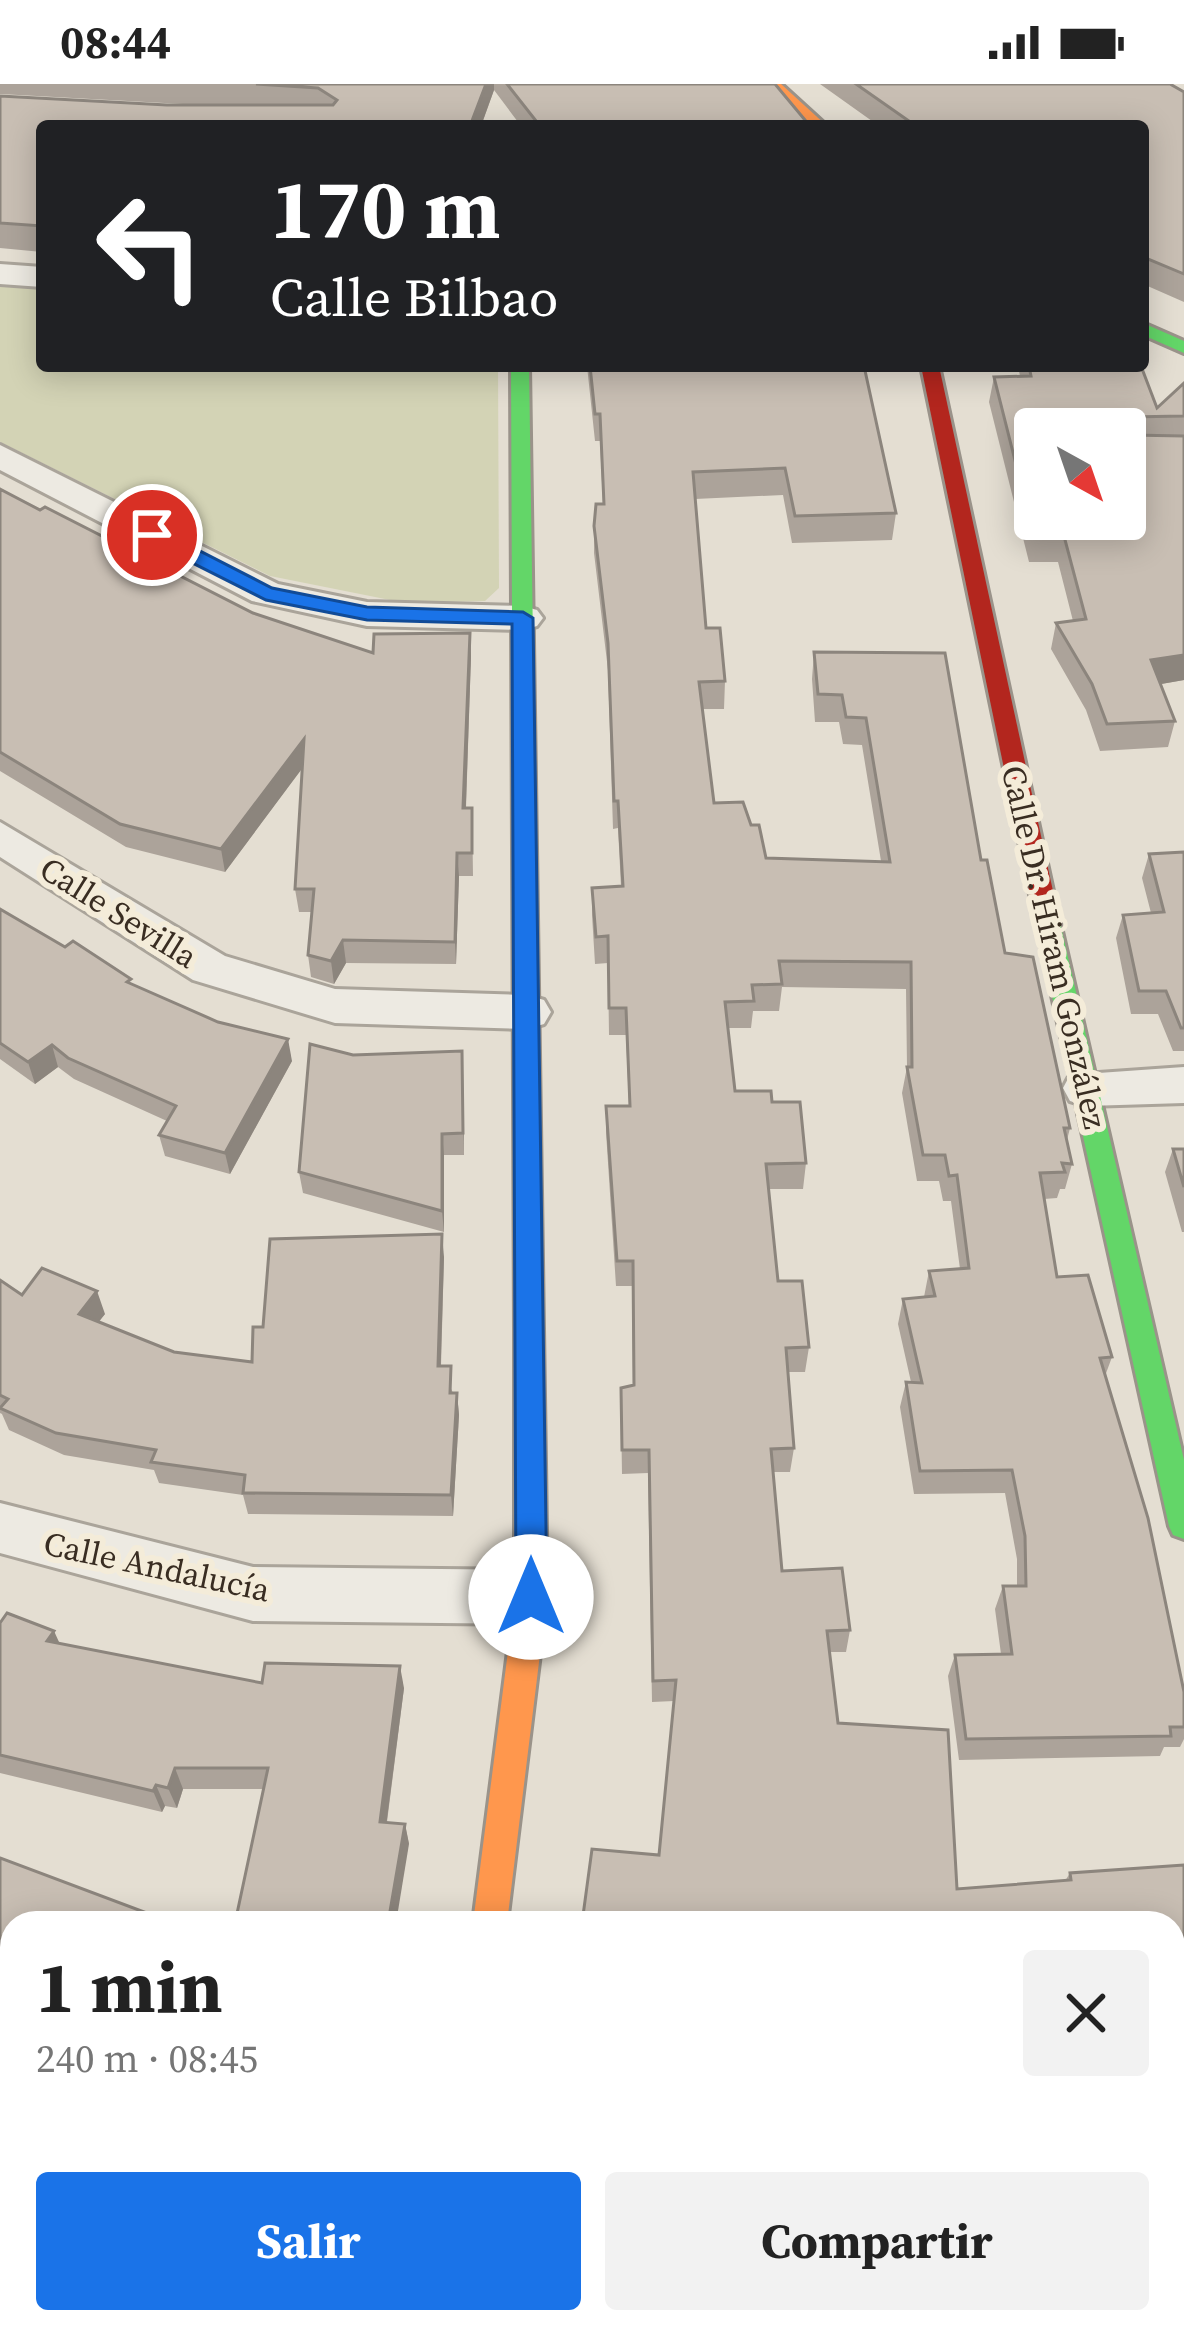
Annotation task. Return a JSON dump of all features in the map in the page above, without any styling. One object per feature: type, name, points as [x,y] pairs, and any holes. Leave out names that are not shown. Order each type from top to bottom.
[{"type":"street","points":[[772,84],[812,120]]},
{"type":"street","points":[[0,274],[36,277]]},
{"type":"street","points":[[1149,331],[1184,348]]},
{"type":"street","points":[[492,1911],[531,1597],[520,372]]},
{"type":"street","name":"Calle Dr. Hiram González","points":[[931,372],[1087,1088],[1173,1429],[1184,1526]]},
{"type":"street","points":[[0,456],[266,593],[367,614],[523,618]]},
{"type":"street","name":"Calle Sevilla","points":[[0,837],[208,968],[335,1006],[527,1012]]},
{"type":"street","points":[[1087,1088],[1184,1085]]},
{"type":"street","name":"Calle Andalucía","points":[[0,1528],[253,1594],[531,1597]]},
{"type":"green space","points":[[0,280],[36,283],[36,372],[498,372],[499,588],[485,601],[405,603],[270,576],[0,442]]},
{"type":"building","points":[[256,84],[486,84],[472,120],[36,120],[36,226],[0,223],[0,96],[167,105],[333,105],[337,100],[318,88]]},
{"type":"building","points":[[507,84],[775,84],[805,120],[535,120]]},
{"type":"building","points":[[856,84],[1170,84],[1184,92],[1184,274],[1149,259],[1149,120],[907,120]]},
{"type":"building","points":[[591,372],[865,372],[896,513],[795,516],[785,468],[693,472],[706,628],[720,628],[725,681],[699,682],[714,803],[743,802],[751,825],[759,825],[766,858],[890,862],[866,718],[846,717],[842,695],[818,694],[814,652],[945,653],[981,860],[987,860],[1005,953],[1033,957],[1070,1128],[1064,1128],[1072,1164],[1062,1163],[1065,1172],[1040,1173],[1057,1277],[1088,1275],[1112,1357],[1100,1358],[1148,1518],[1184,1692],[1184,1727],[1170,1727],[1171,1736],[966,1739],[955,1655],[1012,1654],[1003,1586],[1026,1586],[1025,1536],[1012,1470],[920,1471],[906,1382],[922,1383],[903,1299],[935,1296],[929,1271],[969,1268],[957,1175],[949,1176],[945,1155],[923,1155],[907,1067],[912,1067],[911,962],[779,961],[782,984],[752,985],[754,1001],[725,1002],[735,1091],[771,1091],[772,1102],[800,1102],[806,1163],[766,1164],[778,1281],[802,1281],[809,1347],[786,1348],[794,1448],[771,1449],[782,1571],[842,1568],[850,1630],[827,1631],[838,1723],[948,1730],[957,1889],[1071,1880],[1070,1873],[1184,1865],[1184,1911],[584,1911],[592,1849],[659,1855],[676,1680],[653,1681],[649,1450],[622,1450],[621,1388],[634,1385],[633,1261],[617,1261],[606,1106],[630,1106],[626,1008],[609,1008],[608,936],[596,937],[592,888],[623,886],[618,801],[614,801],[608,643],[594,526],[596,504],[604,504],[600,414],[595,414]]},
{"type":"building","points":[[1030,372],[1143,372],[1157,408],[1184,383],[1184,416],[1146,417],[1146,408],[1014,408],[1014,456],[994,377],[1031,376]]},
{"type":"building","points":[[1146,435],[1184,436],[1184,655],[1151,660],[1175,721],[1107,724],[1092,684],[1056,623],[1086,619],[1065,540],[1146,540]]},
{"type":"building","points":[[0,489],[40,510],[45,507],[253,613],[373,653],[374,634],[470,633],[463,808],[472,808],[472,853],[457,853],[455,942],[343,940],[331,961],[308,955],[314,889],[295,889],[304,739],[221,849],[120,824],[0,752]]},
{"type":"building","points":[[1184,852],[1181,1028],[1166,991],[1139,991],[1123,915],[1164,912],[1149,854]]},
{"type":"building","points":[[0,909],[65,947],[73,941],[131,979],[127,982],[218,1022],[288,1039],[225,1153],[159,1135],[176,1106],[68,1058],[52,1045],[28,1062],[0,1043]]},
{"type":"building","points":[[310,1044],[353,1055],[462,1051],[463,1133],[442,1134],[442,1211],[299,1172]]},
{"type":"building","points":[[1173,1149],[1184,1149],[1184,1187]]},
{"type":"building","points":[[442,1234],[438,1366],[451,1366],[450,1393],[457,1393],[451,1495],[243,1493],[245,1475],[151,1462],[156,1450],[56,1433],[0,1408],[8,1399],[0,1395],[0,1280],[22,1295],[42,1268],[97,1291],[79,1314],[174,1352],[252,1362],[253,1327],[263,1327],[270,1239]]},
{"type":"building","points":[[7,1613],[54,1631],[47,1641],[262,1683],[265,1663],[400,1666],[380,1822],[405,1824],[390,1911],[238,1911],[268,1768],[175,1768],[168,1788],[156,1785],[153,1791],[0,1755],[0,1623]]},
{"type":"building","points":[[0,1858],[141,1911],[0,1911]]},
{"type":"traffic: fast","points":[[1149,331],[1184,348]]},
{"type":"traffic: fast","points":[[520,372],[529,1329]]},
{"type":"traffic: fast","points":[[1046,914],[1184,1526]]},
{"type":"traffic: slow","points":[[772,84],[812,120]]},
{"type":"traffic: slow","points":[[492,1911],[531,1597],[529,1329]]},
{"type":"traffic: jam","points":[[931,372],[1046,914]]},
{"type":"route","points":[[152,535],[266,593],[367,614],[523,618],[531,1597]]}]
